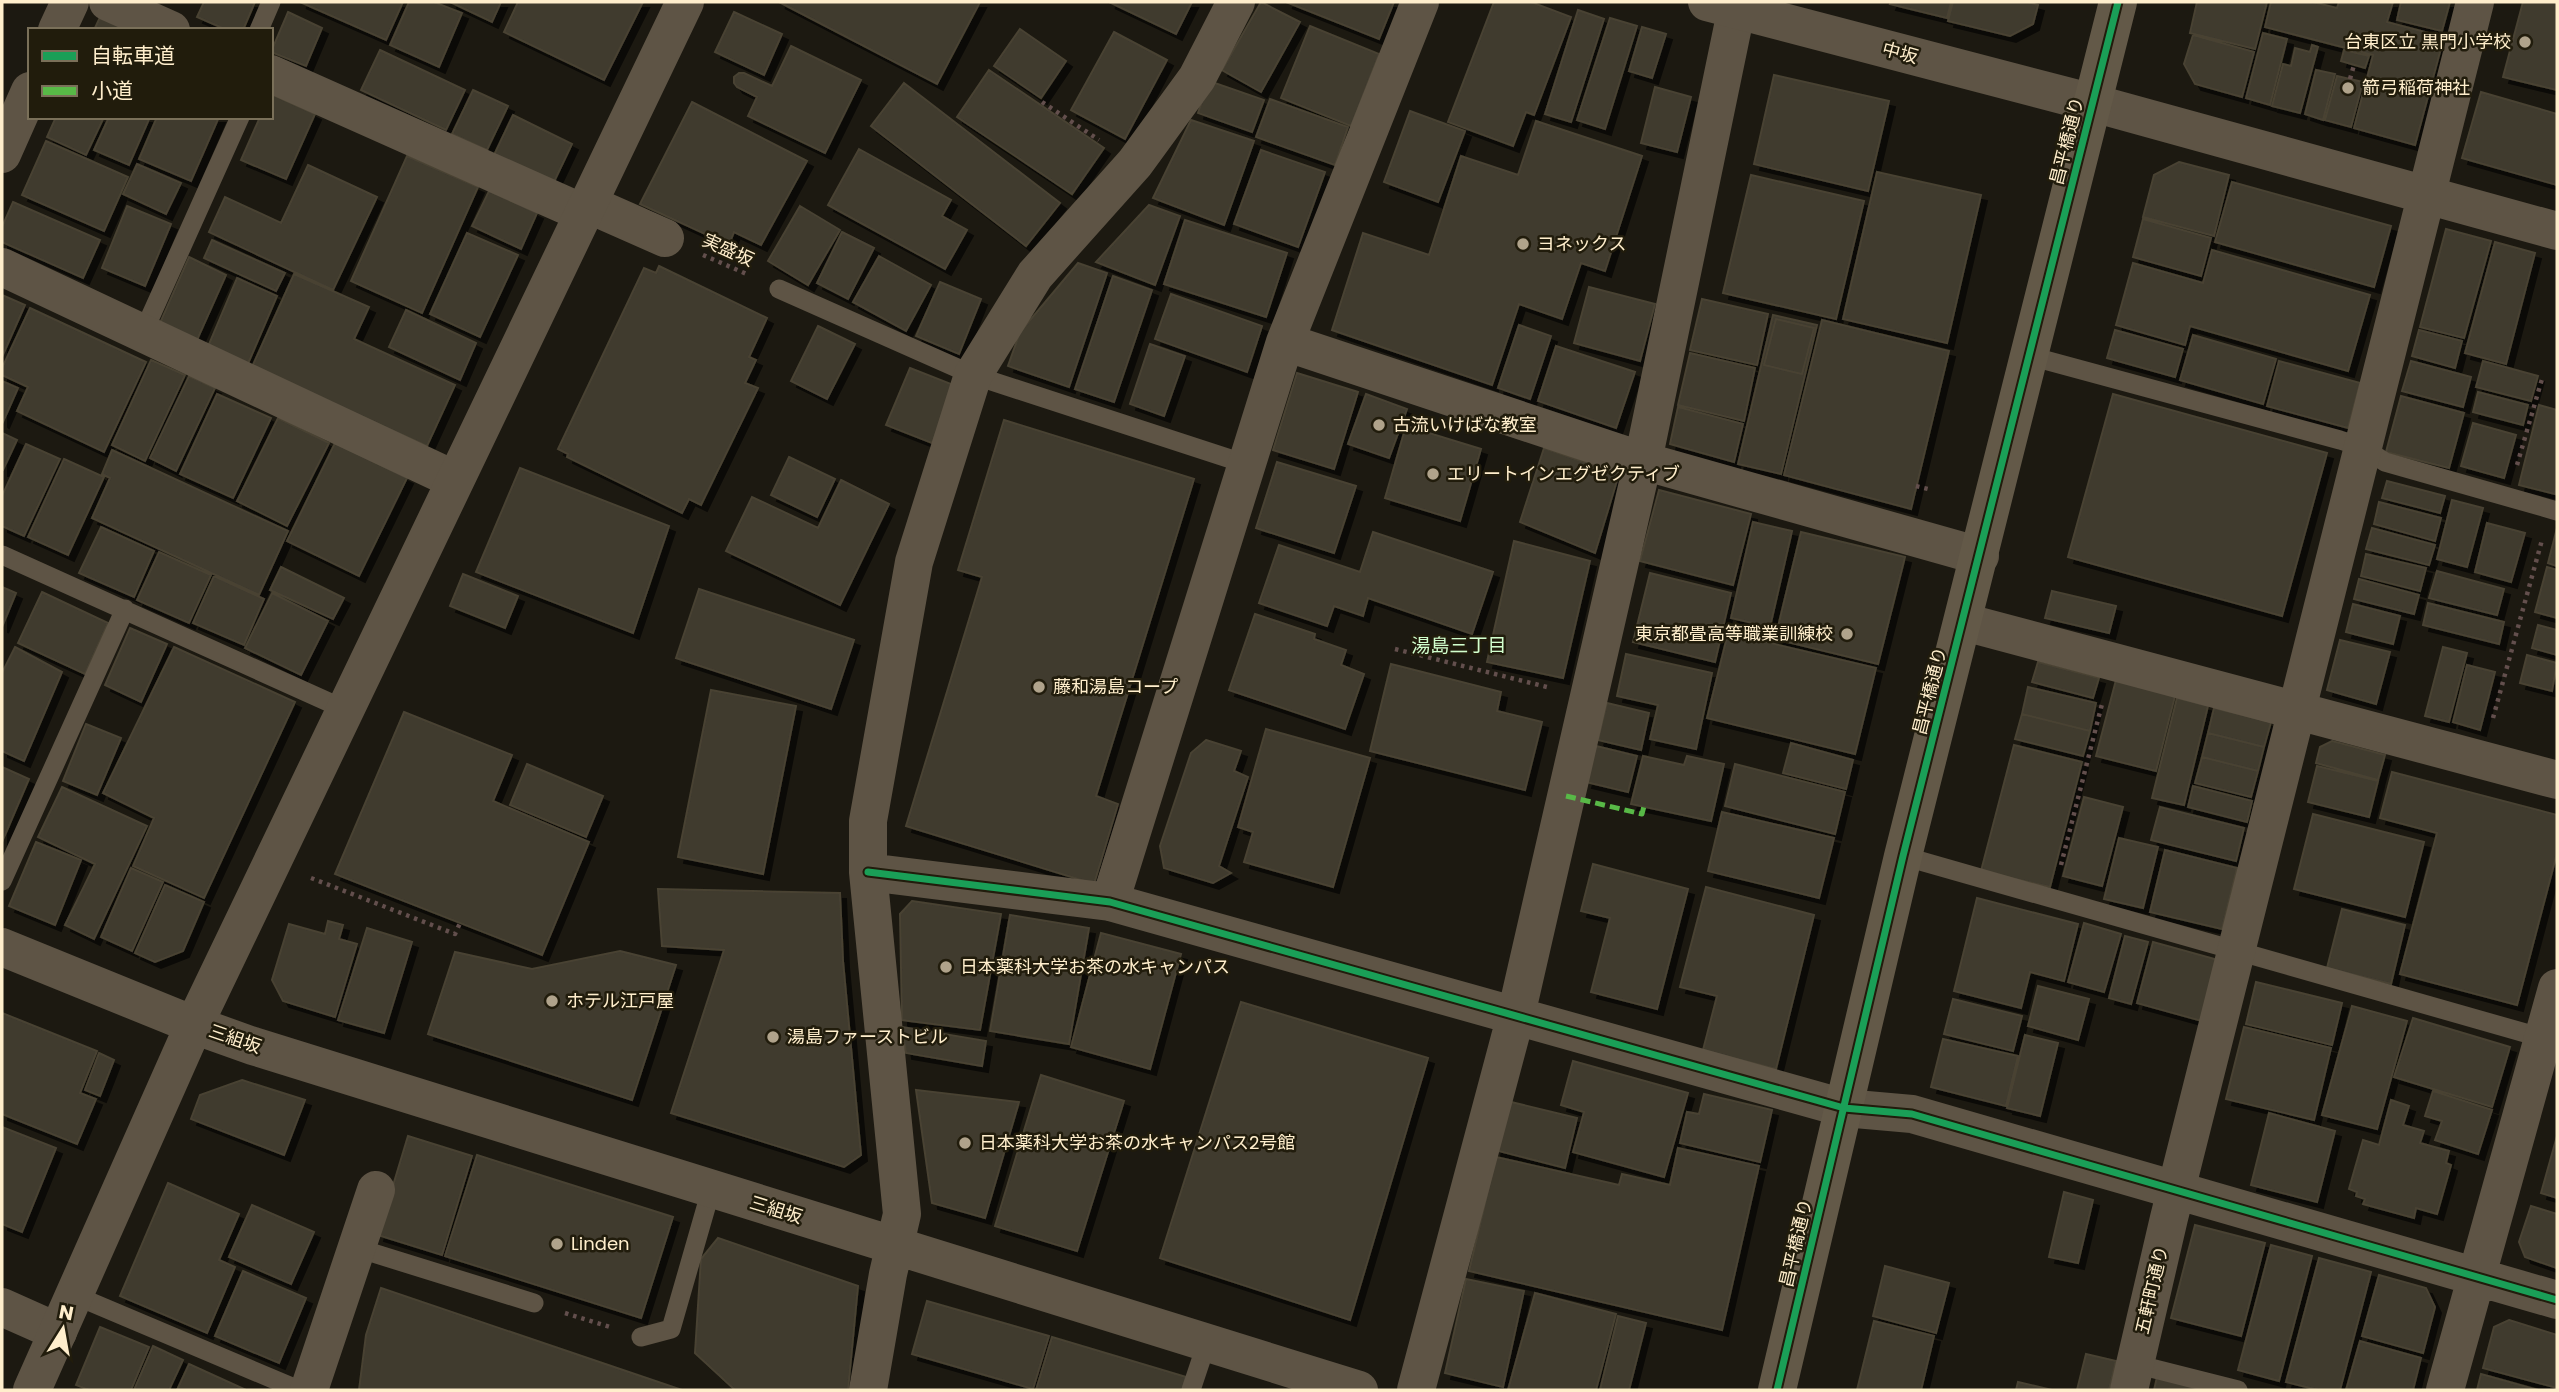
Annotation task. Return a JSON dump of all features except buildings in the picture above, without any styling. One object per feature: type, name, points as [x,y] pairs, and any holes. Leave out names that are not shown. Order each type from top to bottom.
[{"type":"main road","name":"昌平橋通り","points":[[1777,1390],[1903,856],[2118,2]]},
{"type":"street","points":[[58,28],[70,2]]},
{"type":"street","points":[[108,2],[166,28]]},
{"type":"street","points":[[32,1390],[194,1025],[685,2]]},
{"type":"street","points":[[868,1390],[902,1214],[868,872],[868,821],[914,562],[973,375],[1035,275],[1135,163],[1197,78],[1236,2]]},
{"type":"street","points":[[1110,902],[1285,342],[1420,2]]},
{"type":"street","name":"五軒町通り","points":[[2132,1377],[2176,1191],[2475,2]]},
{"type":"street","points":[[1416,1390],[1516,1015],[1643,461],[1727,4]]},
{"type":"street","name":"中坂","points":[[1727,4],[2557,231]]},
{"type":"street","points":[[273,75],[585,209],[665,238]]},
{"type":"street","points":[[2,154],[28,96]]},
{"type":"street","points":[[2,267],[455,480]]},
{"type":"street","points":[[1285,342],[1643,461],[1980,556]]},
{"type":"street","points":[[1964,622],[2557,780]]},
{"type":"street","points":[[868,872],[1110,902],[1844,1108],[1912,1114],[2557,1300]]},
{"type":"street","name":"三組坂","points":[[2,947],[194,1025],[266,1050],[1359,1390]]},
{"type":"street","points":[[2445,1390],[2557,988]]},
{"type":"street","points":[[309,1390],[376,1190]]},
{"type":"street","points":[[2,1307],[58,1332]]},
{"type":"lane","points":[[260,28],[271,2]]},
{"type":"lane","points":[[143,333],[239,119]]},
{"type":"lane","points":[[779,289],[973,375],[1246,464]]},
{"type":"lane","points":[[2030,356],[2362,447],[2385,462],[2554,510]]},
{"type":"lane","points":[[2,555],[344,709]]},
{"type":"lane","points":[[2,881],[125,609]]},
{"type":"lane","points":[[1903,856],[2543,1038]]},
{"type":"lane","points":[[641,1337],[671,1329],[711,1190]]},
{"type":"lane","points":[[357,1248],[534,1303]]},
{"type":"lane","points":[[74,1295],[299,1390]]},
{"type":"lane","points":[[1191,1390],[1208,1342]]},
{"type":"lane","points":[[2132,1377],[2238,1390]]},
{"type":"path","points":[[2350,79],[2354,65]]},
{"type":"path","points":[[1042,102],[1135,163]]},
{"type":"path","points":[[2508,498],[2542,379]]},
{"type":"path","points":[[1916,486],[1932,490]]},
{"type":"path","points":[[2482,760],[2554,510]]},
{"type":"path","points":[[1395,649],[1589,698]]},
{"type":"path","points":[[2052,899],[2113,662]]},
{"type":"path","points":[[305,876],[455,934],[460,923]]},
{"type":"path","points":[[534,1303],[641,1337]]},
{"type":"marked path","points":[[1566,796],[1642,814],[1644,806]]},
{"type":"cycle path","points":[[1777,1390],[1903,856],[2118,2]]},
{"type":"cycle path","points":[[868,872],[1110,902],[1844,1108],[1912,1114],[2557,1300]]},
{"type":"place","name":"台東区立 黒門小学校","points":[[2525,42]]},
{"type":"place","name":"箭弓稲荷神社","points":[[2348,88]]},
{"type":"place","name":"ヨネックス","points":[[1523,244]]},
{"type":"place","name":"古流いけばな教室","points":[[1379,425]]},
{"type":"place","name":"エリートインエグゼクティブ","points":[[1433,474]]},
{"type":"place","name":"東京都畳高等職業訓練校","points":[[1847,634]]},
{"type":"place","name":"藤和湯島コープ","points":[[1039,687]]},
{"type":"place","name":"日本薬科大学お茶の水キャンパス","points":[[946,967]]},
{"type":"place","name":"ホテル江戸屋","points":[[552,1001]]},
{"type":"place","name":"湯島ファーストビル","points":[[773,1037]]},
{"type":"place","name":"日本薬科大学お茶の水キャンパス2号館","points":[[965,1143]]},
{"type":"place","name":"Linden","points":[[557,1244]]},
{"type":"district","name":"湯島三丁目","points":[[1459,645]]}]
